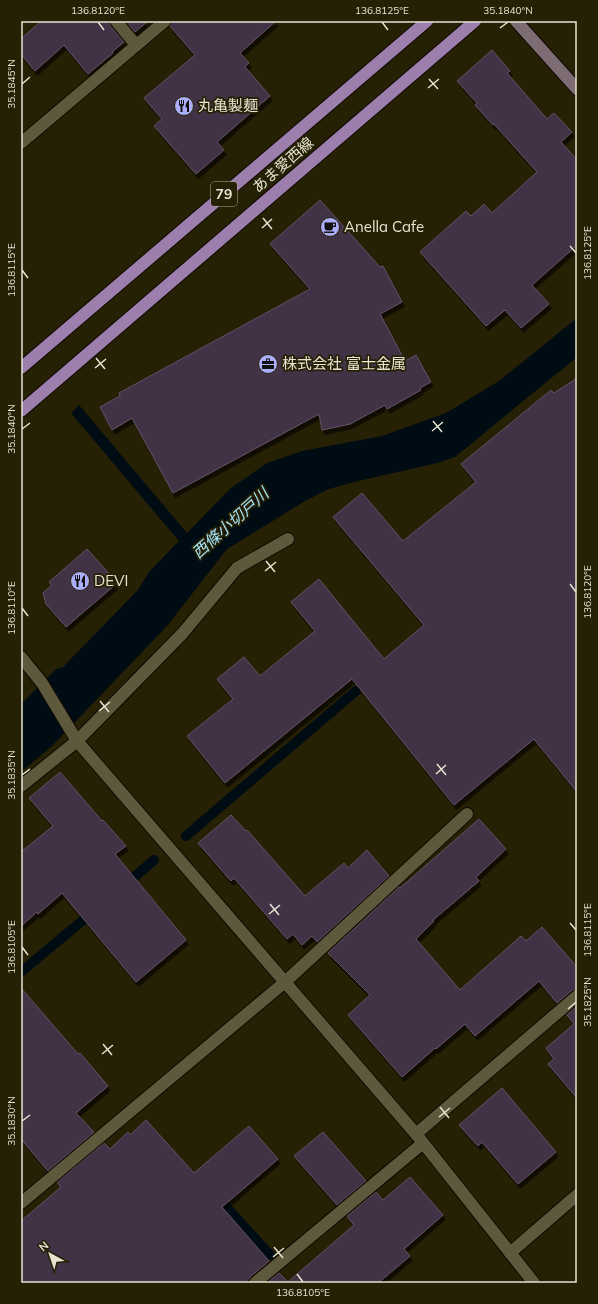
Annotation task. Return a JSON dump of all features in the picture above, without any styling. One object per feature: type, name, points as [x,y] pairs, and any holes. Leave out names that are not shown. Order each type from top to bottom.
[{"type":"main road","name":"あま愛西線","points":[[21,368],[427,21]]},
{"type":"main road","name":"あま愛西線","points":[[21,411],[475,21]]},
{"type":"street","points":[[116,21],[136,45]]},
{"type":"street","points":[[23,139],[165,21]]},
{"type":"street","points":[[516,21],[576,87]]},
{"type":"street","points":[[21,786],[182,634],[237,568],[288,539]]},
{"type":"street","points":[[21,657],[42,683],[75,736],[419,1138],[534,1283]]},
{"type":"street","points":[[21,1203],[285,982],[468,814]]},
{"type":"street","points":[[255,1283],[577,996]]},
{"type":"street","points":[[510,1252],[577,1195]]},
{"type":"water","name":"西條小切戸川","points":[[577,318],[577,357],[455,457],[437,463],[329,489],[305,501],[227,549],[167,626],[52,746],[21,772],[21,705],[23,702],[56,669],[63,667],[138,590],[149,572],[179,541],[71,413],[79,405],[187,533],[231,488],[267,463],[302,451],[382,436],[446,413],[499,381]]},
{"type":"building","points":[[41,21],[109,21],[110,26],[124,42],[88,74],[64,45],[35,71],[21,54],[21,39]]},
{"type":"building","points":[[126,21],[148,21],[135,32]]},
{"type":"building","points":[[172,21],[276,21],[240,53],[249,63],[245,67],[270,96],[217,142],[224,150],[196,174],[154,126],[162,119],[144,98],[195,55],[170,26]]},
{"type":"building","points":[[492,50],[510,71],[507,73],[547,119],[554,113],[572,132],[561,142],[577,160],[577,245],[532,285],[549,304],[521,328],[505,310],[486,326],[420,252],[466,211],[471,216],[484,204],[492,213],[537,172],[475,105],[477,103],[457,81]]},
{"type":"building","points":[[320,200],[380,267],[383,266],[402,302],[380,314],[405,361],[416,355],[431,382],[420,388],[421,390],[387,409],[385,405],[350,424],[322,430],[319,414],[173,493],[132,418],[112,430],[100,407],[120,396],[119,393],[310,289],[270,244]]},
{"type":"building","points":[[577,378],[577,792],[534,739],[454,805],[352,679],[225,783],[187,736],[233,699],[217,679],[244,657],[260,676],[315,631],[291,602],[319,579],[384,659],[424,625],[333,517],[362,493],[403,541],[476,482],[461,464],[551,390],[554,393]]},
{"type":"building","points":[[87,549],[112,577],[110,579],[115,585],[66,627],[46,604],[43,593],[52,585],[49,582]]},
{"type":"building","points":[[60,772],[102,821],[103,820],[126,846],[115,854],[186,940],[136,982],[62,893],[38,914],[37,912],[21,926],[21,852],[53,826],[29,798]]},
{"type":"building","points":[[231,815],[246,831],[247,830],[305,896],[344,863],[348,868],[367,850],[389,876],[317,942],[312,936],[302,945],[293,934],[287,939],[234,878],[231,881],[198,843]]},
{"type":"building","points":[[479,819],[506,849],[476,877],[479,881],[433,920],[434,921],[416,939],[460,990],[521,936],[526,941],[542,927],[577,967],[577,989],[572,990],[557,1003],[539,981],[475,1036],[465,1024],[402,1077],[348,1015],[370,995],[328,953],[399,887],[400,888]]},
{"type":"building","points":[[21,988],[108,1086],[76,1113],[94,1132],[48,1171],[21,1139]]},
{"type":"building","points":[[577,1006],[577,1098],[548,1064],[554,1059],[546,1048],[574,1024],[567,1015]]},
{"type":"building","points":[[502,1088],[556,1152],[518,1184],[482,1142],[478,1146],[459,1125]]},
{"type":"building","points":[[146,1120],[194,1173],[249,1126],[278,1159],[222,1207],[269,1261],[250,1277],[248,1283],[21,1283],[21,1221],[61,1187],[57,1182],[104,1143],[110,1149],[128,1132],[130,1135]]},
{"type":"building","points":[[323,1132],[366,1181],[337,1205],[294,1156]]},
{"type":"building","points":[[410,1177],[443,1215],[404,1249],[410,1256],[378,1283],[267,1283],[279,1273],[288,1282],[354,1225],[347,1216],[376,1192],[383,1200]]},
{"type":"waterway","points":[[186,836],[356,691]]},
{"type":"waterway","points":[[125,885],[154,860]]},
{"type":"waterway","points":[[21,972],[94,911]]},
{"type":"waterway","points":[[216,1196],[270,1255]]},
{"type":"place","name":"丸亀製麺","points":[[184,106]]},
{"type":"place","name":"Anella Cafe","points":[[330,227]]},
{"type":"place","name":"株式会社 富士金属","points":[[268,364]]},
{"type":"place","name":"DEVI","points":[[80,581]]}]
